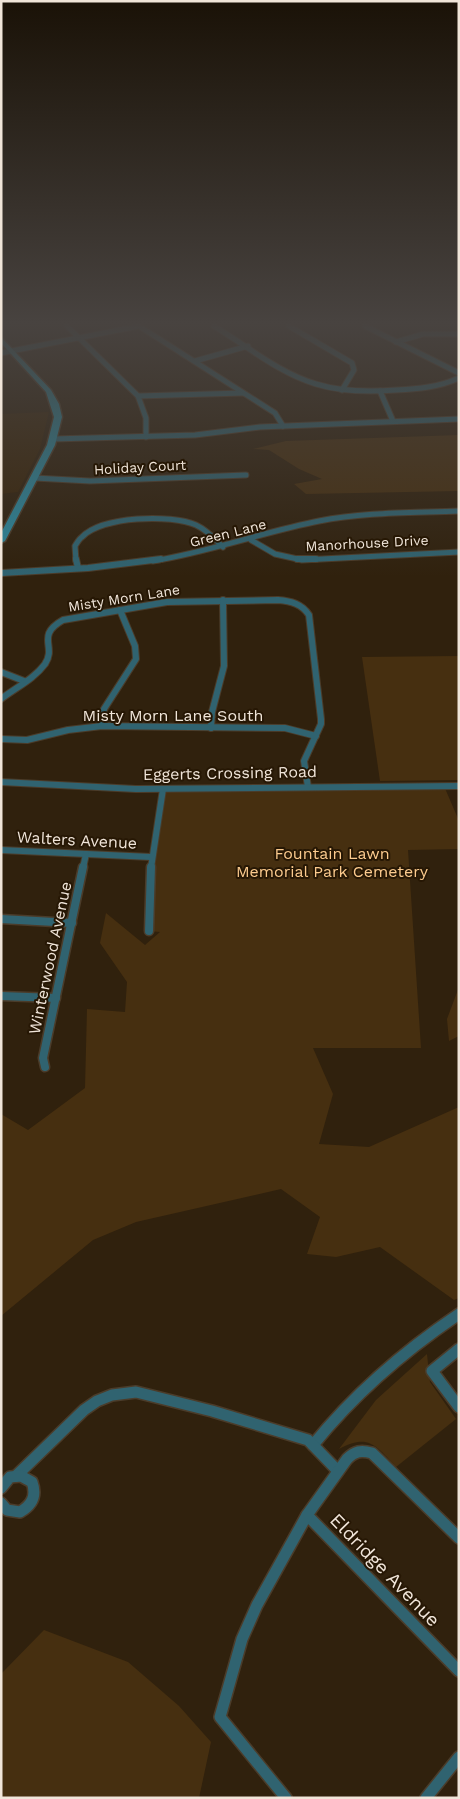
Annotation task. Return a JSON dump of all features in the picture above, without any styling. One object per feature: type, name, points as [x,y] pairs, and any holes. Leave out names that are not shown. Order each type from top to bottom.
[{"type":"main road","points":[[1,541],[53,440],[58,417],[56,410]]},
{"type":"street","points":[[143,410],[146,418],[146,437]]},
{"type":"street","points":[[270,410],[275,413],[283,426]]},
{"type":"street","points":[[388,410],[393,421]]},
{"type":"street","points":[[53,440],[195,436],[249,428],[459,418]]},
{"type":"street","name":"Holiday Court","points":[[35,478],[90,481],[246,475]]},
{"type":"street","name":"Green Lane","points":[[1,573],[156,560],[223,548],[306,524],[349,516],[459,511]]},
{"type":"street","points":[[78,568],[75,553],[78,540],[93,529],[115,522],[168,520],[188,522],[205,530],[223,548]]},
{"type":"street","name":"Manorhouse Drive","points":[[251,540],[263,549],[278,555],[302,560],[459,552]]},
{"type":"street","points":[[211,728],[212,712],[224,666],[224,600]]},
{"type":"street","name":"Misty Morn Lane","points":[[1,699],[46,663],[48,658],[47,634],[53,626],[70,618],[176,601],[278,600],[298,604],[309,615],[321,719],[316,736]]},
{"type":"street","points":[[102,726],[108,702],[136,659],[136,646],[120,610]]},
{"type":"street","points":[[1,672],[24,681]]},
{"type":"street","name":"Misty Morn Lane South","points":[[1,739],[27,740],[68,730],[102,726],[285,728],[316,736]]},
{"type":"street","points":[[308,787],[304,761],[316,736]]},
{"type":"street","name":"Eggerts Crossing Road","points":[[1,782],[163,789],[459,786]]},
{"type":"street","points":[[149,931],[151,858],[163,789]]},
{"type":"street","name":"Walters Avenue","points":[[1,850],[151,858]]},
{"type":"street","name":"Winterwood Avenue","points":[[45,1067],[43,1058],[86,854]]},
{"type":"street","points":[[1,919],[72,923]]},
{"type":"street","points":[[1,996],[56,998]]},
{"type":"street","points":[[313,1445],[350,1403],[374,1380],[422,1339],[459,1314]]},
{"type":"street","points":[[459,1348],[432,1371],[459,1407]]},
{"type":"street","points":[[16,1476],[84,1410],[97,1401],[136,1392],[221,1414],[308,1440],[338,1470]]},
{"type":"street","name":"Eldridge Avenue","points":[[286,1798],[220,1717],[242,1640],[258,1605],[307,1515],[338,1470],[354,1451],[363,1450],[372,1453],[459,1538]]},
{"type":"street","points":[[1,1488],[10,1477],[26,1477],[32,1482],[35,1495],[32,1503],[26,1508],[13,1512],[7,1510],[1,1504]]},
{"type":"street","name":"Eldridge Avenue","points":[[307,1515],[459,1671]]},
{"type":"street","points":[[426,1798],[459,1758]]},
{"type":"shaded area","points":[[49,412],[40,449],[18,492],[1,494],[1,414]]},
{"type":"green space","points":[[459,435],[459,491],[306,494],[294,484],[322,479],[299,469],[269,450],[253,449],[286,441]]},
{"type":"green space","points":[[459,656],[459,780],[380,781],[362,657]]},
{"type":"green space","name":"Fountain Lawn Memorial Park Cemetery","points":[[444,786],[459,821],[459,849],[408,850],[421,1048],[313,1048],[333,1094],[319,1144],[369,1147],[459,1107],[459,1298],[454,1300],[380,1247],[336,1257],[307,1254],[320,1217],[281,1189],[136,1222],[93,1240],[1,1316],[1,1114],[28,1130],[85,1088],[87,1009],[125,1012],[127,982],[100,943],[106,913],[145,945],[160,932],[149,931],[151,857],[163,789]]},
{"type":"green space","points":[[459,987],[459,1036],[449,1041],[447,1019]]},
{"type":"green space","points":[[427,1354],[430,1382],[456,1419],[396,1467],[377,1448],[365,1442],[349,1444],[339,1449],[376,1400]]},
{"type":"green space","points":[[44,1630],[128,1662],[179,1706],[211,1742],[199,1798],[1,1798],[1,1674]]}]
